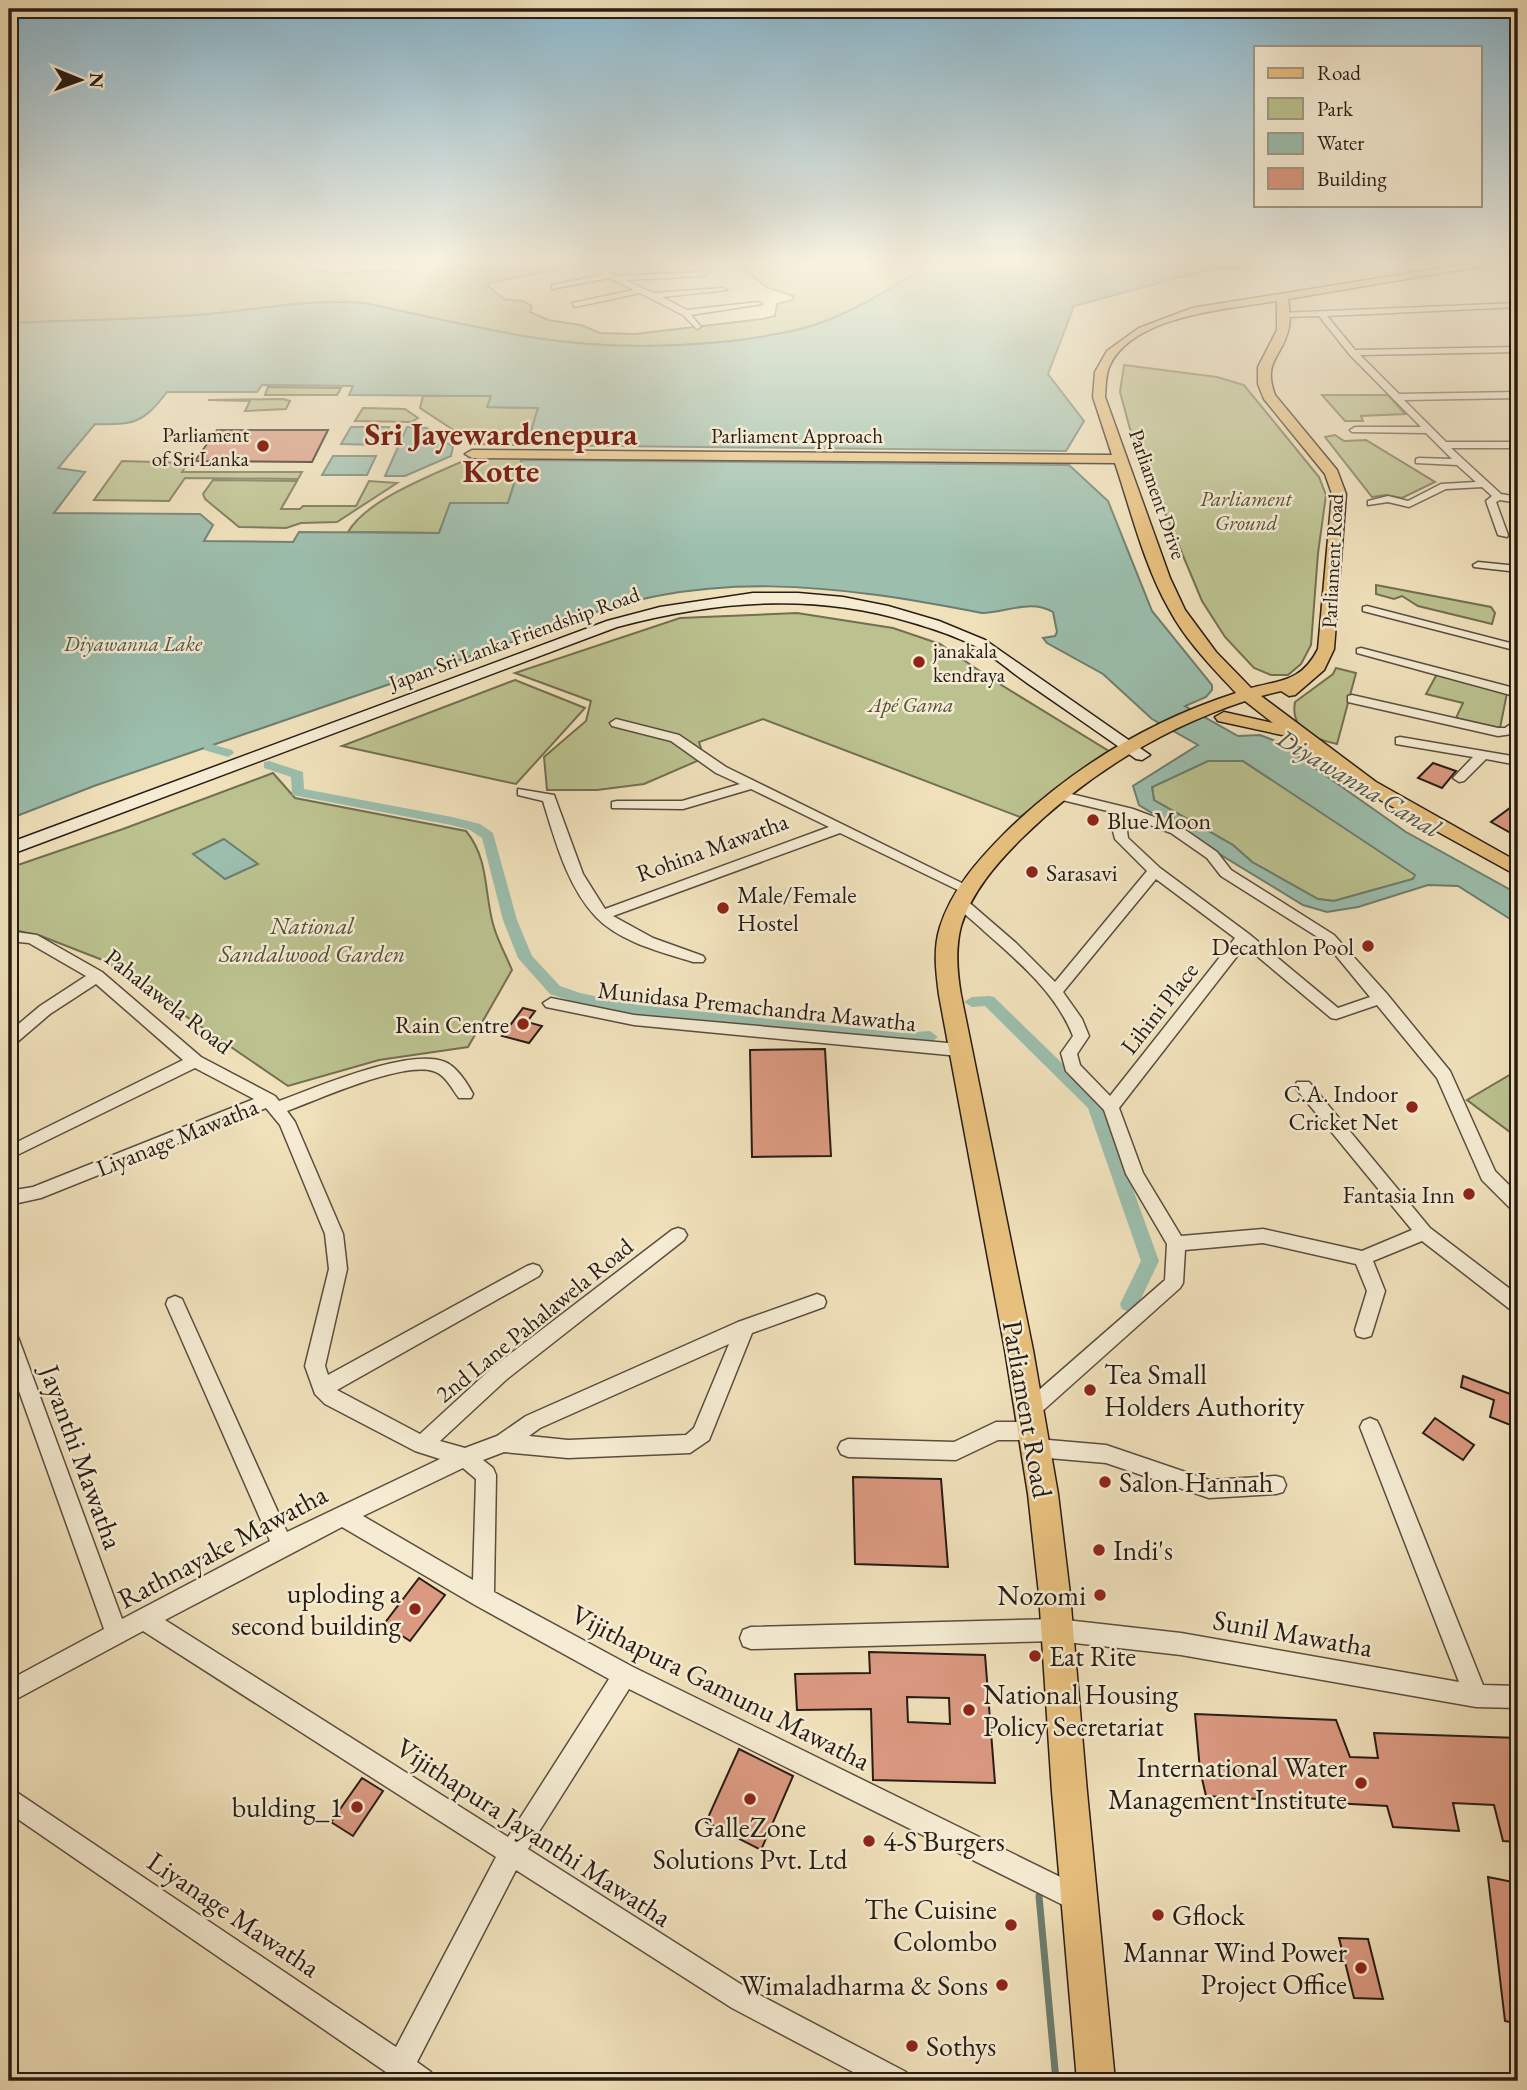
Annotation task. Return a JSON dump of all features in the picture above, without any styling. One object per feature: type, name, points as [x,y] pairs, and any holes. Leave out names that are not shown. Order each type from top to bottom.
[{"type":"main road","name":"Parliament Drive","points":[[1106,361],[1102,367],[1099,397],[1163,578],[1177,610],[1210,656],[1247,700]]},
{"type":"main road","name":"Parliament Road","points":[[1096,2081],[1078,1899],[1050,1546],[1034,1429],[959,1050],[946,966],[949,932],[963,895],[1024,824],[1064,792],[1101,777],[1132,752],[1158,737],[1247,700],[1294,686],[1318,666],[1326,649],[1339,495],[1332,473],[1269,396],[1262,368],[1266,361]]},
{"type":"main road","name":"Parliament Approach","points":[[473,452],[1121,457]]},
{"type":"main road","name":"Japan Sri Lanka Friendship Road","points":[[9,849],[612,624],[666,608],[752,596],[797,596],[857,604],[915,618],[980,643],[1094,722],[1132,752]]},
{"type":"main road","name":"Japan Sri Lanka Friendship Road","points":[[9,861],[146,806],[632,625],[675,613],[722,605],[769,601],[841,606],[904,619],[951,635],[1132,752]]},
{"type":"main road","name":"Parliament Drive","points":[[1210,656],[1219,677],[1247,700]]},
{"type":"main road","points":[[1219,677],[1224,692],[1214,713],[1289,731]]},
{"type":"main road","points":[[1289,731],[1283,715],[1283,705],[1294,686]]},
{"type":"main road","points":[[1247,700],[1337,764],[1518,870]]},
{"type":"main road","points":[[1094,722],[1158,737]]},
{"type":"street","points":[[1360,361],[1498,497],[1518,500]]},
{"type":"street","points":[[1396,397],[1518,395]]},
{"type":"street","points":[[1355,430],[1430,430]]},
{"type":"street","points":[[1444,445],[1518,445]]},
{"type":"street","points":[[1419,461],[1461,462]]},
{"type":"street","points":[[1372,503],[1388,499],[1409,504],[1444,486],[1485,484]]},
{"type":"street","points":[[1498,497],[1491,501],[1503,534]]},
{"type":"street","points":[[1478,565],[1518,569]]},
{"type":"street","points":[[1367,609],[1518,648]]},
{"type":"street","points":[[1360,651],[1518,693]]},
{"type":"street","points":[[1352,699],[1485,754],[1518,761]]},
{"type":"street","name":"Rohina Mawatha","points":[[616,723],[675,738],[752,785],[840,828],[963,895],[1019,954],[1077,1022],[1081,1037],[1069,1054],[1072,1067],[1111,1107],[1135,1174],[1176,1244]]},
{"type":"street","points":[[1400,741],[1435,732],[1508,731],[1518,723]]},
{"type":"street","points":[[1459,778],[1485,754]]},
{"type":"street","name":"Rohina Mawatha","points":[[617,805],[683,805],[752,785]]},
{"type":"street","points":[[523,792],[549,798],[570,865],[602,915],[651,944],[698,959]]},
{"type":"street","points":[[1064,792],[1176,830],[1212,855],[1226,873],[1329,938],[1444,1075],[1489,1175],[1518,1205]]},
{"type":"street","points":[[1128,812],[1120,831],[1122,839],[1155,871],[1244,937],[1336,1014],[1382,999]]},
{"type":"street","name":"Rohina Mawatha","points":[[602,915],[840,828]]},
{"type":"street","points":[[1054,993],[1155,871]]},
{"type":"street","name":"Pahalawela Road","points":[[9,936],[32,938],[97,976],[195,1060],[273,1104]]},
{"type":"street","name":"Lihini Place","points":[[1111,1107],[1244,937]]},
{"type":"street","points":[[9,1040],[45,1010],[97,976]]},
{"type":"street","name":"Munidasa Premachandra Mawatha","points":[[551,1003],[634,1020],[959,1050]]},
{"type":"street","points":[[9,1153],[195,1060]]},
{"type":"street","name":"Liyanage Mawatha","points":[[9,1198],[36,1193],[273,1104],[385,1071],[435,1065],[442,1068],[465,1094]]},
{"type":"street","points":[[1303,1086],[1424,1233],[1518,1305]]},
{"type":"street","points":[[273,1104],[287,1122],[334,1234],[338,1269],[315,1366],[323,1388],[332,1398],[422,1445],[465,1457],[486,1475],[483,1598]]},
{"type":"street","points":[[1034,1429],[1174,1283],[1176,1244],[1263,1236],[1363,1258],[1424,1233]]},
{"type":"street","name":"2nd Lane Pahalawela Road","points":[[422,1445],[500,1373],[678,1235]]},
{"type":"street","points":[[1363,1258],[1376,1291],[1364,1330]]},
{"type":"street","points":[[323,1388],[533,1271]]},
{"type":"street","points":[[504,1443],[533,1422],[745,1328],[817,1302]]},
{"type":"street","points":[[175,1304],[282,1545]]},
{"type":"street","points":[[504,1443],[568,1449],[690,1444],[702,1434],[745,1328]]},
{"type":"street","name":"Jayanthi Mawatha","points":[[9,1337],[117,1635]]},
{"type":"street","points":[[1370,1427],[1476,1696]]},
{"type":"street","points":[[848,1448],[956,1451],[996,1431],[1034,1429],[1209,1489],[1276,1485]]},
{"type":"street","name":"Rathnayake Mawatha","points":[[9,1692],[282,1545],[465,1457],[504,1443]]},
{"type":"street","name":"Vijithapura Gamunu Mawatha","points":[[343,1516],[483,1598],[625,1675],[1078,1899]]},
{"type":"street","name":"Vijithapura Jayanthi Mawatha","points":[[145,1620],[741,1999],[897,2081]]},
{"type":"street","name":"Sunil Mawatha","points":[[751,1638],[1057,1630],[1181,1644],[1476,1696],[1514,1691]]},
{"type":"street","points":[[414,2076],[512,1852],[625,1675]]},
{"type":"street","name":"Liyanage Mawatha","points":[[9,1800],[414,2076]]},
{"type":"green space","name":"Parliament Ground","points":[[1124,365],[1217,377],[1244,385],[1319,477],[1326,495],[1318,553],[1311,645],[1301,664],[1288,675],[1271,675],[1254,668],[1225,637],[1202,601],[1130,429],[1120,392]]},
{"type":"green space","points":[[268,387],[341,388],[337,395],[265,395]]},
{"type":"green space","points":[[1322,395],[1388,395],[1405,414],[1361,416],[1363,421],[1345,421]]},
{"type":"green space","points":[[423,396],[491,396],[488,407],[538,408],[527,445],[475,444],[420,408]]},
{"type":"green space","points":[[208,400],[290,401],[286,409],[245,411],[250,401]]},
{"type":"green space","points":[[363,408],[405,409],[418,418],[411,422],[355,421]]},
{"type":"green space","points":[[1335,435],[1344,441],[1366,440],[1435,482],[1402,498],[1386,495],[1372,497],[1325,437]]},
{"type":"green space","points":[[470,458],[522,458],[508,503],[451,503],[439,533],[348,532],[357,520],[386,498]]},
{"type":"green space","points":[[122,461],[188,463],[182,472],[302,472],[298,479],[185,478],[169,501],[94,500]]},
{"type":"green space","points":[[213,480],[297,481],[281,509],[300,509],[303,506],[356,506],[369,481],[397,483],[337,522],[301,523],[286,528],[239,527],[205,499],[203,494]]},
{"type":"green space","points":[[1376,585],[1491,607],[1495,613],[1492,624],[1418,606],[1402,596],[1394,599],[1376,594]]},
{"type":"green space","name":"Apé Gama","points":[[797,613],[893,628],[940,644],[1112,753],[1085,767],[1020,817],[763,719],[699,742],[704,758],[644,784],[597,790],[547,790],[544,757],[586,721],[591,701],[515,673],[680,618]]},
{"type":"green space","points":[[1336,668],[1356,673],[1337,744],[1305,731],[1296,719],[1294,711],[1295,702],[1333,674]]},
{"type":"green space","points":[[1437,674],[1507,693],[1500,728],[1456,718],[1463,703],[1426,694]]},
{"type":"green space","points":[[515,680],[585,708],[516,784],[342,746]]},
{"type":"green space","points":[[1208,761],[1243,761],[1416,874],[1413,879],[1334,901],[1318,899],[1252,862],[1233,845],[1154,800],[1152,787]]},
{"type":"green space","name":"National Sandalwood Garden","points":[[273,773],[295,798],[466,831],[479,853],[493,924],[512,970],[468,1047],[379,1060],[288,1086],[105,961],[41,936],[9,929],[9,868]]},
{"type":"green space","points":[[1518,1070],[1518,1138],[1467,1100]]},
{"type":"water","name":"Diyawanna Lake","points":[[9,361],[1053,361],[1048,374],[1084,421],[1066,451],[527,445],[538,408],[487,407],[491,396],[349,395],[353,386],[262,385],[257,392],[167,392],[151,410],[137,420],[120,424],[95,424],[58,468],[85,472],[54,513],[200,514],[213,525],[204,541],[293,542],[299,532],[439,533],[450,503],[508,503],[522,460],[1069,465],[1108,501],[1152,611],[1212,685],[1212,690],[1206,697],[1185,706],[1238,736],[1260,735],[1278,742],[1406,832],[1518,894],[1518,924],[1458,886],[1428,885],[1358,907],[1327,912],[1303,905],[1139,805],[1133,786],[1198,745],[1152,719],[1103,674],[1047,643],[1043,638],[1055,636],[1057,632],[1053,612],[1045,608],[1028,606],[982,613],[822,589],[770,586],[718,588],[666,594],[613,606],[94,786],[9,819]],"holes":[[[1208,761],[1243,761],[1415,875],[1413,879],[1334,901],[1318,899],[1252,862],[1233,845],[1154,800],[1152,787]]]},
{"type":"water","points":[[351,427],[389,427],[381,445],[341,444]]},
{"type":"water","points":[[407,427],[427,428],[453,447],[451,456],[405,476],[385,476]]},
{"type":"water","points":[[333,456],[376,456],[367,475],[322,475]]},
{"type":"water","points":[[224,839],[258,864],[225,879],[193,854]]},
{"type":"building","name":"Parliament of Sri Lanka","points":[[217,430],[328,430],[312,462],[195,461]]},
{"type":"building","points":[[1433,763],[1456,771],[1442,788],[1418,778]]},
{"type":"building","points":[[1518,802],[1518,837],[1491,822]]},
{"type":"building","name":"Rain Centre","points":[[523,1008],[535,1011],[527,1022],[542,1026],[529,1043],[502,1036]]},
{"type":"building","points":[[825,1049],[831,1156],[752,1157],[750,1050]]},
{"type":"building","points":[[1463,1376],[1518,1397],[1518,1428],[1490,1417],[1494,1400],[1461,1387]]},
{"type":"building","points":[[1435,1418],[1474,1445],[1463,1460],[1423,1433]]},
{"type":"building","points":[[853,1477],[941,1479],[948,1567],[855,1564]]},
{"type":"building","name":"uploding a second building","points":[[419,1578],[445,1595],[410,1641],[384,1624]]},
{"type":"building","name":"National Housing Policy Secretariat","points":[[869,1652],[985,1655],[995,1783],[873,1780],[871,1709],[797,1710],[795,1674],[870,1673]],"holes":[[[907,1697],[949,1698],[950,1724],[908,1722]]]},
{"type":"building","name":"International Water Management Institute","points":[[1195,1714],[1336,1720],[1350,1757],[1378,1758],[1374,1733],[1518,1738],[1518,1842],[1503,1841],[1494,1805],[1453,1803],[1459,1831],[1393,1827],[1387,1806],[1206,1796],[1200,1770]]},
{"type":"building","name":"GalleZone Solutions Pvt. Ltd","points":[[739,1749],[793,1776],[761,1850],[706,1822]]},
{"type":"building","name":"bulding_1","points":[[362,1778],[383,1791],[353,1836],[331,1822]]},
{"type":"building","points":[[1488,1877],[1518,1883],[1518,2024],[1505,2021]]},
{"type":"building","name":"Mannar Wind Power Project Office","points":[[1339,1938],[1368,1939],[1383,1999],[1354,1998]]},
{"type":"waterway","points":[[208,747],[228,753]]},
{"type":"waterway","points":[[269,765],[298,775],[297,792],[452,821],[475,827],[488,836],[510,920],[525,958],[555,990],[577,998],[638,1010],[902,1039],[930,1037]]},
{"type":"waterway","points":[[972,1002],[989,1001],[1095,1105],[1150,1261],[1129,1304]]},
{"type":"waterway","points":[[1039,1896],[1056,2081]]},
{"type":"place","name":"Parliament of Sri Lanka","points":[[263,446]]},
{"type":"place","name":"janakala kendraya","points":[[919,662]]},
{"type":"place","name":"Blue Moon","points":[[1093,820]]},
{"type":"place","name":"Sarasavi","points":[[1032,872]]},
{"type":"place","name":"Male/Female Hostel","points":[[723,908]]},
{"type":"place","name":"Decathlon Pool","points":[[1368,946]]},
{"type":"place","name":"Rain Centre","points":[[523,1024]]},
{"type":"place","name":"C.A. Indoor Cricket Net","points":[[1412,1107]]},
{"type":"place","name":"Fantasia Inn","points":[[1469,1194]]},
{"type":"place","name":"Tea Small Holders Authority","points":[[1090,1390]]},
{"type":"place","name":"Salon Hannah","points":[[1105,1482]]},
{"type":"place","name":"Indi's","points":[[1099,1550]]},
{"type":"place","name":"Nozomi","points":[[1100,1595]]},
{"type":"place","name":"uploding a second building","points":[[415,1609]]},
{"type":"place","name":"Eat Rite","points":[[1035,1656]]},
{"type":"place","name":"National Housing Policy Secretariat","points":[[969,1710]]},
{"type":"place","name":"International Water Management Institute","points":[[1361,1783]]},
{"type":"place","name":"GalleZone Solutions Pvt. Ltd","points":[[750,1799]]},
{"type":"place","name":"bulding_1","points":[[357,1807]]},
{"type":"place","name":"4-S Burgers","points":[[869,1841]]},
{"type":"place","name":"Gflock","points":[[1158,1915]]},
{"type":"place","name":"The Cuisine Colombo","points":[[1011,1925]]},
{"type":"place","name":"Mannar Wind Power Project Office","points":[[1361,1968]]},
{"type":"place","name":"Wimaladharma & Sons","points":[[1002,1985]]},
{"type":"place","name":"Sothys","points":[[912,2046]]},
{"type":"district","name":"Sri Jayewardenepura Kotte","points":[[501,452]]},
{"type":"water label","name":"Diyawanna Canal","points":[[1359,783]]}]
